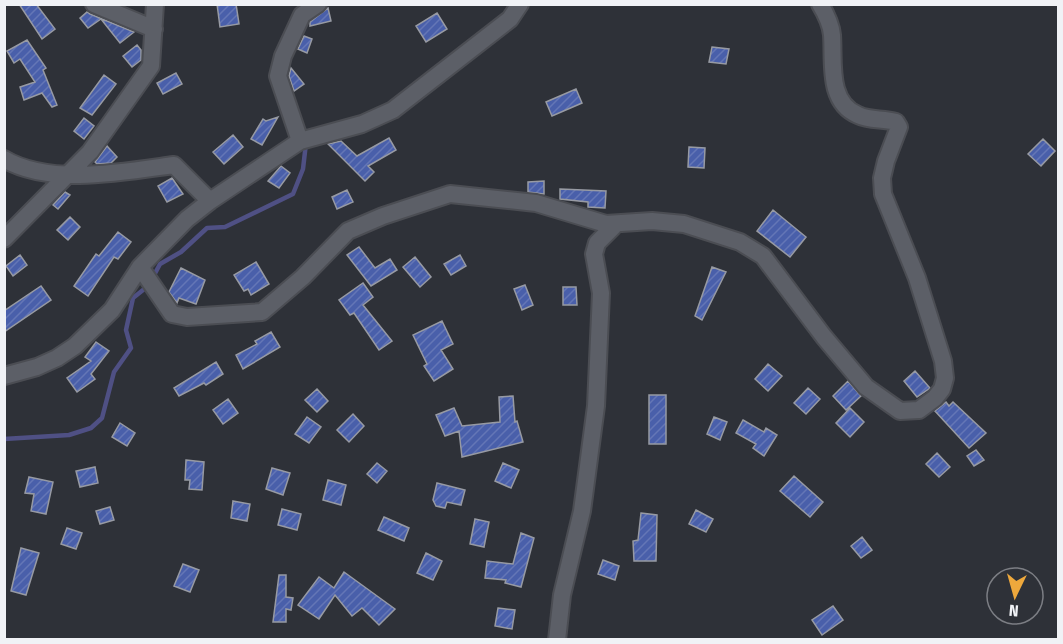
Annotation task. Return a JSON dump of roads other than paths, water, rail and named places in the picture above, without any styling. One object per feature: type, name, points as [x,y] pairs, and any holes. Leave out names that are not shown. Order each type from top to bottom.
[{"type":"street","points":[[94,4],[154,29]]},
{"type":"street","points":[[4,239],[98,142],[151,66],[155,4]]},
{"type":"street","points":[[300,141],[278,76],[283,56],[302,15],[318,4]]},
{"type":"street","points":[[4,376],[37,368],[75,346],[112,310],[140,267],[187,219],[210,201],[300,141],[362,124],[393,110],[510,19],[520,4]]},
{"type":"street","points":[[140,267],[172,314],[187,317],[256,313],[267,310],[274,304],[348,231],[444,195],[467,195],[527,202],[615,225],[652,221],[672,222],[752,247],[763,256],[824,338],[866,387],[891,407],[910,412],[919,410],[935,398],[942,389],[945,378],[943,361],[917,278],[883,194],[882,178],[886,161],[899,127],[896,122],[856,114],[841,98],[830,64],[832,33],[820,4]]},
{"type":"street","points":[[4,159],[18,166],[68,174],[121,172],[174,165],[210,201]]},
{"type":"street","points":[[557,639],[562,595],[582,512],[596,406],[601,293],[594,254],[597,243],[615,225]]},
{"type":"waterway","points":[[152,279],[160,264],[181,252],[207,228],[225,227],[293,194],[303,169],[306,143]]},
{"type":"waterway","points":[[4,439],[69,435],[91,428],[102,418],[114,372],[131,348],[126,330],[133,298],[148,286]]}]
